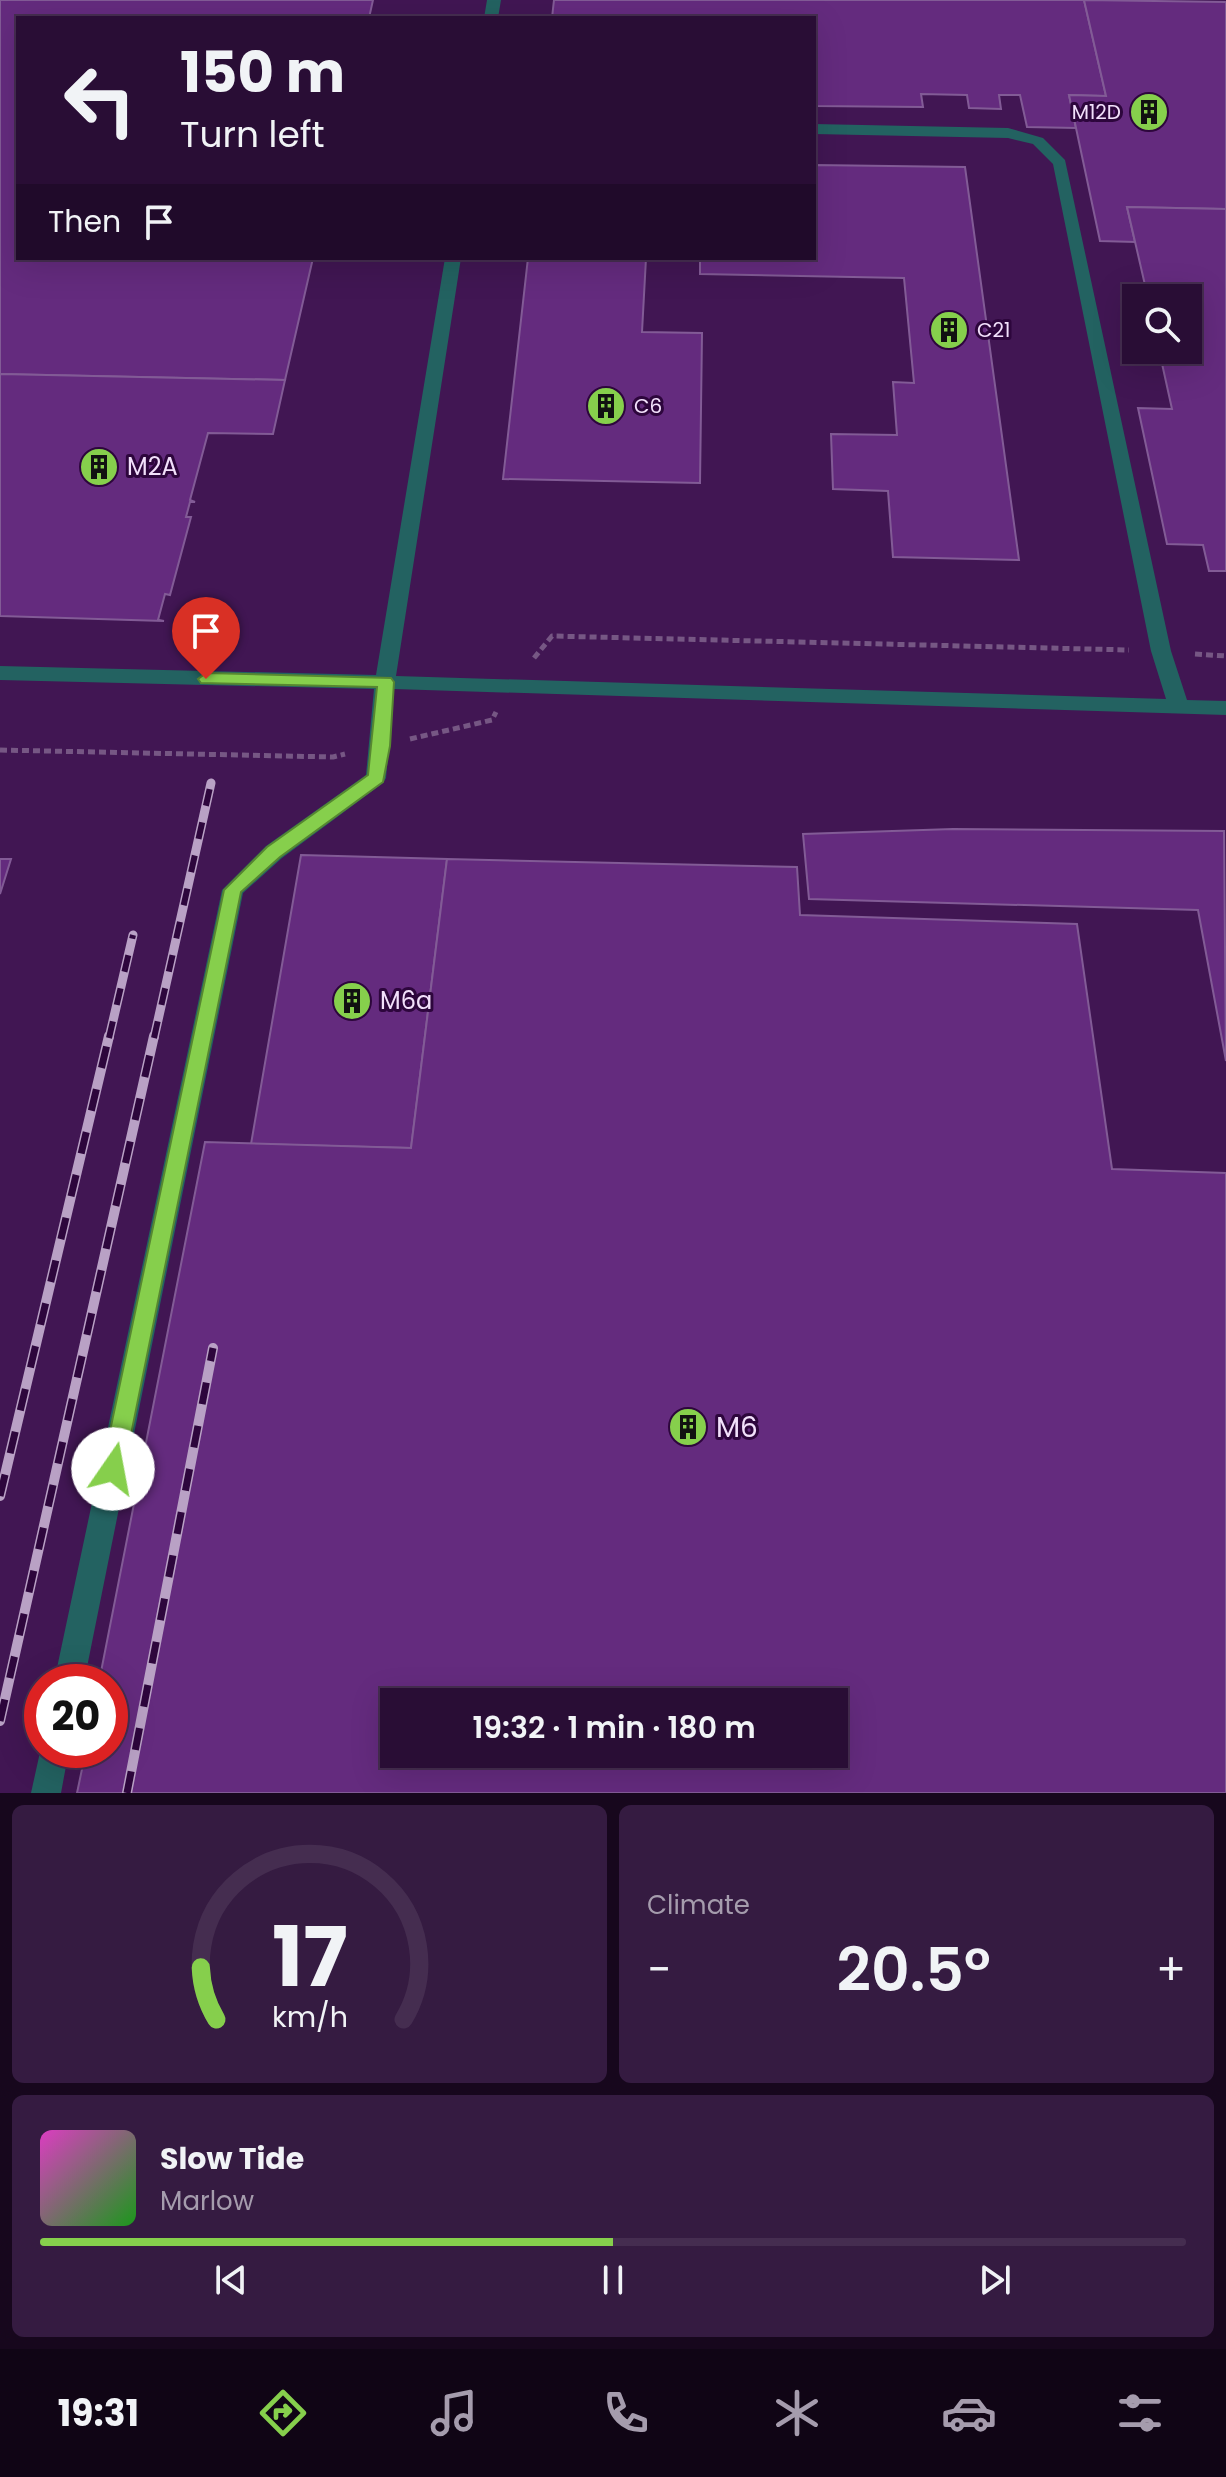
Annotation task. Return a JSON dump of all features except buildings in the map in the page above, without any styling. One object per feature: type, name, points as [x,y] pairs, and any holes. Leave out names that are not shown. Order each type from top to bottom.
[{"type":"lane","points":[[816,129],[1008,133],[1038,141],[1060,163],[1161,651],[1179,707]]},
{"type":"lane","points":[[73,1664],[233,890],[274,852],[376,778],[385,682],[453,260]]},
{"type":"lane","points":[[0,673],[1226,708]]},
{"type":"lane","points":[[46,1793],[51,1768]]},
{"type":"shaded area","points":[[0,0],[1226,0],[1226,1793],[0,1793]]},
{"type":"railway","points":[[154,1038],[211,783]]},
{"type":"railway","points":[[109,1038],[133,935]]},
{"type":"railway","points":[[0,1496],[109,1036]]},
{"type":"railway","points":[[0,1721],[154,1036]]},
{"type":"railway","points":[[127,1793],[213,1348]]},
{"type":"place","name":"M12D","points":[[1149,112]]},
{"type":"place","name":"C21","points":[[949,330]]},
{"type":"place","name":"C6","points":[[606,406]]},
{"type":"place","name":"M2A","points":[[99,467]]},
{"type":"place","name":"M6a","points":[[352,1001]]},
{"type":"place","name":"M6","points":[[688,1427]]},
{"type":"route","points":[[113,1469],[233,890],[274,852],[376,778],[381,746],[385,682],[206,679]]}]
